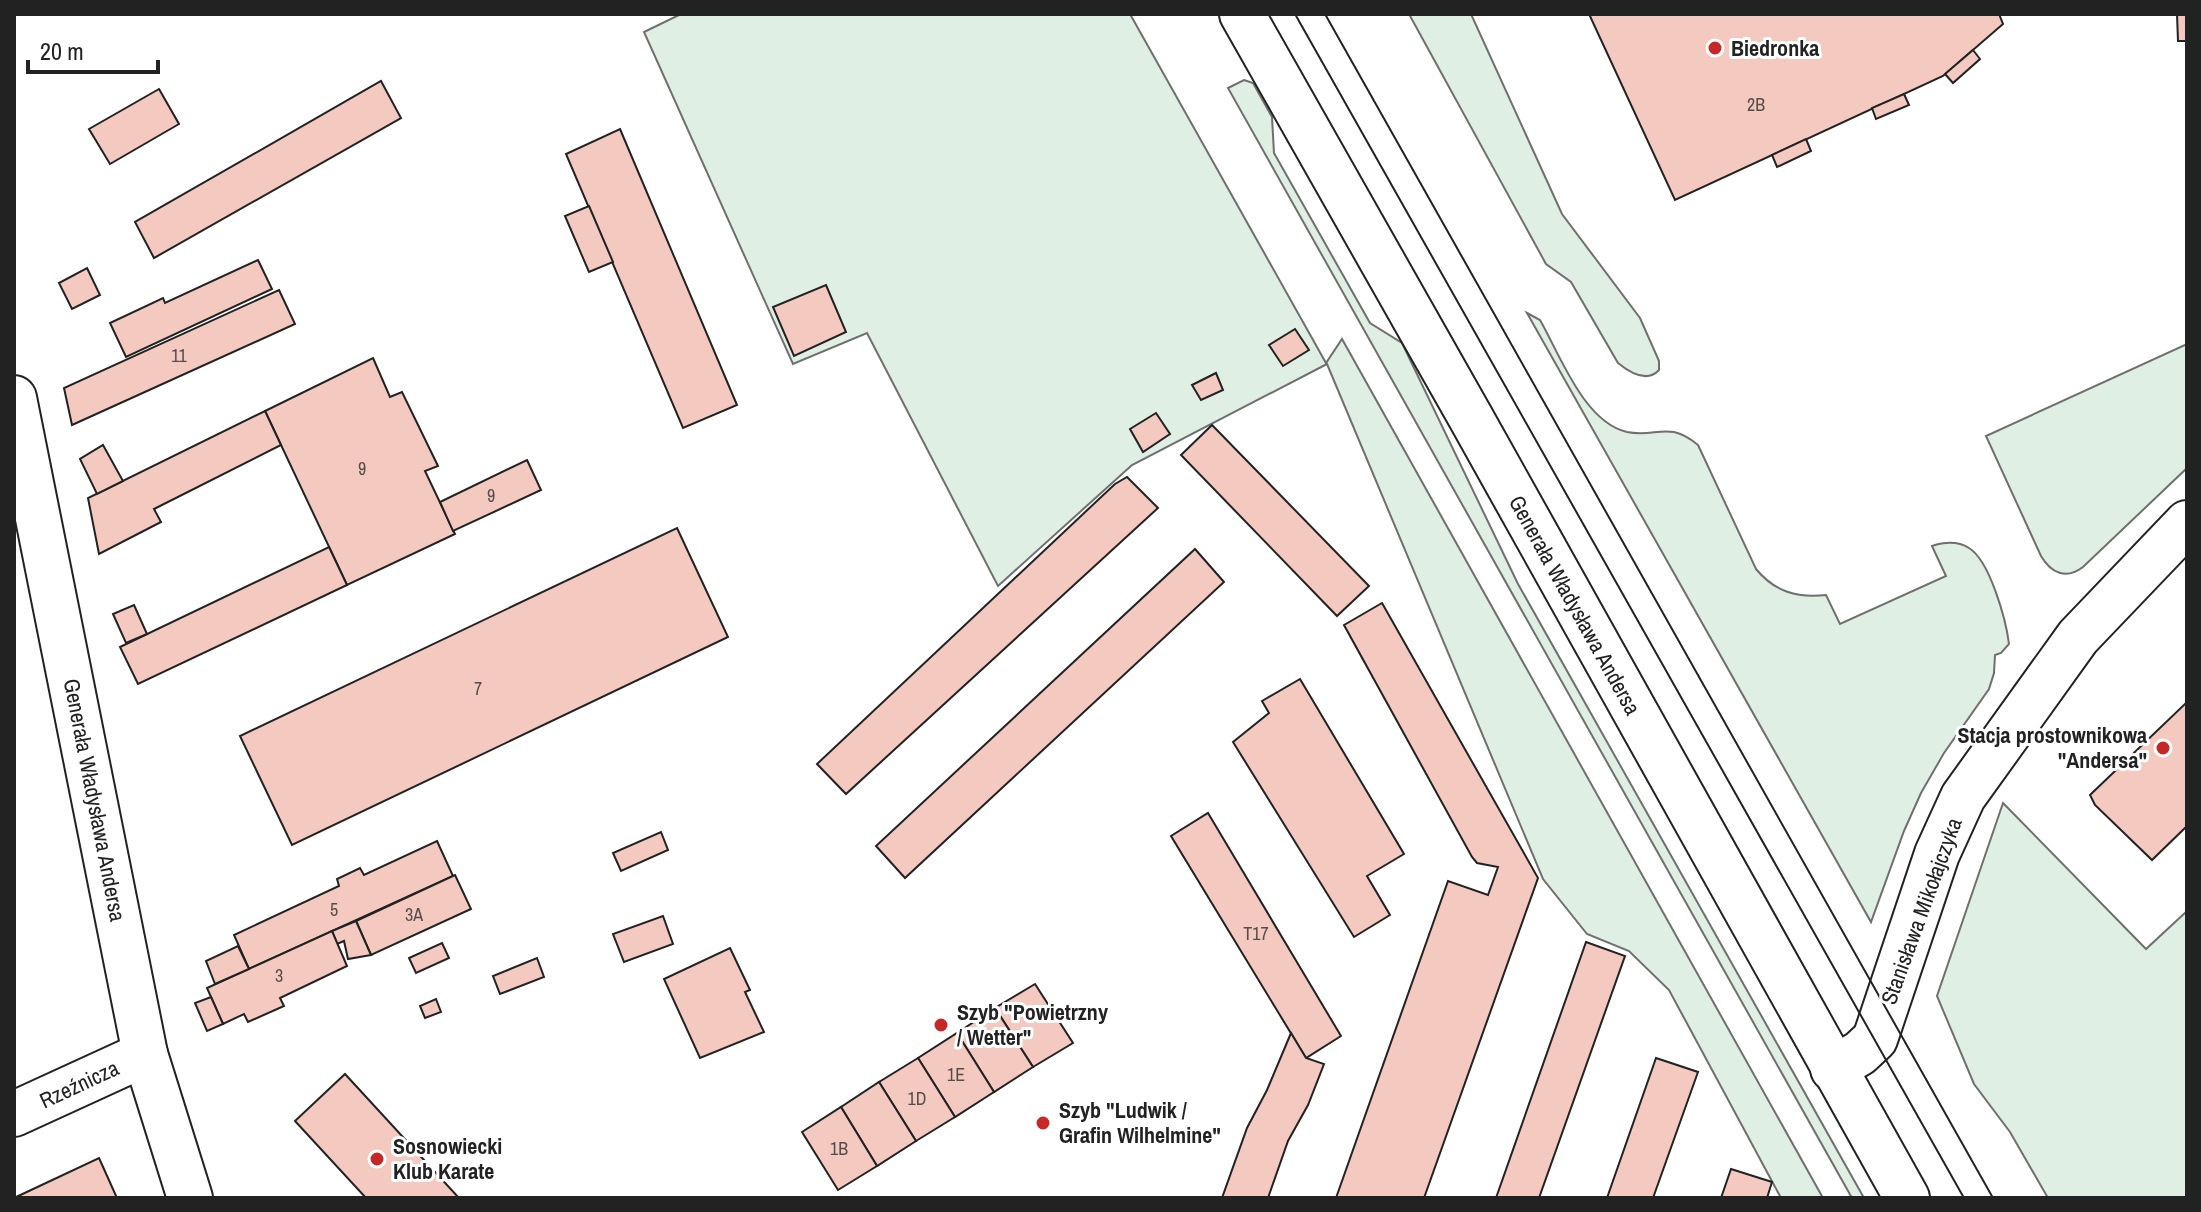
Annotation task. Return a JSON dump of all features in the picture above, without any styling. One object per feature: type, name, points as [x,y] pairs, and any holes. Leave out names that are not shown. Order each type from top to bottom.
[{"type":"street","name":"Generała Władysława Andersa","points":[[1242,14],[1907,1198]]},
{"type":"street","name":"Generała Władysława Andersa","points":[[14,398],[28,551],[145,1054],[190,1198]]},
{"type":"street","name":"Stanisława Mikołajczyka","points":[[1833,1069],[1860,1053],[1875,1039],[1937,854],[1951,820],[1974,779],[2078,637],[2187,523]]},
{"type":"street","name":"Rzeźnicza","points":[[14,1114],[145,1054]]},
{"type":"green space","points":[[681,14],[1130,14],[1326,363],[1342,339],[1823,1198],[1781,1198],[1669,990],[1629,951],[1587,934],[1543,879],[1327,364],[1132,465],[998,586],[867,333],[793,364],[644,32]]},
{"type":"green space","points":[[1409,14],[1471,14],[1562,214],[1640,318],[1659,361],[1659,370],[1654,374],[1638,375],[1618,363],[1571,282],[1546,264]]},
{"type":"green space","points":[[1244,80],[1253,83],[1272,117],[1274,153],[1370,323],[1402,343],[1518,584],[1864,1198],[1852,1198],[1228,88]]},
{"type":"green space","points":[[1527,313],[1540,320],[1575,385],[1598,415],[1612,426],[1637,433],[1670,431],[1698,445],[1756,569],[1787,592],[1826,595],[1840,624],[1946,576],[1932,546],[1960,544],[1977,555],[1984,565],[2001,607],[2009,644],[1995,655],[1989,689],[1944,753],[1921,793],[1871,922]]},
{"type":"green space","points":[[2187,344],[2187,468],[2083,567],[2071,573],[2059,573],[2049,567],[2041,556],[1986,436]]},
{"type":"green space","points":[[2003,803],[2146,949],[2187,911],[2187,1198],[2048,1198],[2010,1132],[1974,1084],[1937,996]]},
{"type":"building","points":[[1589,14],[1999,14],[2003,24],[1943,76],[1675,200]]},
{"type":"building","points":[[2177,14],[2187,14],[2187,41],[2178,41]]},
{"type":"building","points":[[1973,50],[1980,59],[1953,83],[1945,74]]},
{"type":"building","points":[[381,81],[401,118],[154,258],[135,222]]},
{"type":"building","points":[[159,89],[179,124],[110,164],[89,129]]},
{"type":"building","points":[[1904,94],[1909,105],[1876,119],[1872,108]]},
{"type":"building","points":[[620,129],[737,405],[683,428],[566,154]]},
{"type":"building","points":[[1806,139],[1811,151],[1777,167],[1772,155]]},
{"type":"building","points":[[589,206],[613,262],[589,272],[565,216]]},
{"type":"building","points":[[258,260],[272,289],[126,357],[110,323],[163,298],[165,303]]},
{"type":"building","points":[[87,268],[100,295],[72,309],[59,283]]},
{"type":"building","points":[[826,285],[846,332],[794,356],[773,307]]},
{"type":"building","points":[[279,290],[295,324],[72,425],[64,388]]},
{"type":"building","points":[[1295,329],[1309,350],[1283,366],[1269,345]]},
{"type":"building","points":[[373,358],[390,397],[402,392],[438,466],[425,471],[455,534],[347,585],[265,411]]},
{"type":"building","points":[[1216,373],[1223,390],[1201,400],[1192,385]]},
{"type":"building","points":[[265,411],[281,445],[154,509],[161,522],[99,554],[88,498]]},
{"type":"building","points":[[1156,413],[1170,434],[1143,452],[1130,429]]},
{"type":"building","points":[[1212,425],[1369,586],[1337,616],[1181,455]]},
{"type":"building","points":[[103,445],[123,481],[97,494],[80,459]]},
{"type":"building","points":[[527,460],[541,490],[453,531],[440,502]]},
{"type":"building","points":[[1127,477],[1158,508],[846,794],[817,764],[1115,484]]},
{"type":"building","points":[[677,528],[728,637],[292,845],[240,736]]},
{"type":"building","points":[[329,547],[347,585],[138,684],[120,647]]},
{"type":"building","points":[[1195,549],[1224,582],[905,878],[876,846]]},
{"type":"building","points":[[1382,603],[1538,878],[1424,1198],[1336,1198],[1448,881],[1488,895],[1498,867],[1477,863],[1472,857],[1344,625]]},
{"type":"building","points":[[134,605],[147,634],[126,643],[113,614]]},
{"type":"building","points":[[1300,679],[1404,854],[1367,876],[1390,915],[1354,937],[1233,742],[1269,713],[1262,701]]},
{"type":"building","name":"Stacja prostownikowa \"Andersa\"","points":[[2187,702],[2187,826],[2152,860],[2095,805],[2090,795]]},
{"type":"building","points":[[1208,813],[1341,1036],[1306,1058],[1171,836]]},
{"type":"building","points":[[661,832],[668,850],[621,871],[613,853]]},
{"type":"building","points":[[437,841],[453,876],[249,969],[234,935],[339,886],[337,879],[360,868],[364,875]]},
{"type":"building","points":[[455,875],[471,909],[371,955],[356,921]]},
{"type":"building","points":[[663,916],[673,944],[624,962],[613,934]]},
{"type":"building","points":[[356,921],[371,955],[348,959],[344,941],[337,944],[332,931]]},
{"type":"building","points":[[332,931],[347,966],[280,998],[284,1006],[248,1022],[244,1014],[223,1024],[207,988]]},
{"type":"building","points":[[1586,942],[1625,956],[1539,1198],[1496,1198]]},
{"type":"building","points":[[442,943],[449,958],[416,973],[409,958]]},
{"type":"building","points":[[238,946],[249,969],[215,984],[206,961]]},
{"type":"building","points":[[730,948],[750,990],[745,992],[764,1032],[700,1058],[664,979]]},
{"type":"building","points":[[537,958],[544,977],[500,994],[493,976]]},
{"type":"building","points":[[1035,984],[1073,1043],[1033,1067],[995,1008]]},
{"type":"building","points":[[211,997],[223,1024],[207,1031],[195,1003]]},
{"type":"building","points":[[436,999],[441,1012],[425,1018],[420,1006]]},
{"type":"building","points":[[995,1008],[1033,1067],[994,1092],[957,1033]]},
{"type":"building","points":[[957,1033],[994,1092],[955,1117],[918,1058]]},
{"type":"building","points":[[1291,1033],[1306,1058],[1324,1064],[1308,1105],[1288,1141],[1268,1198],[1222,1198],[1247,1128]]},
{"type":"building","points":[[918,1058],[955,1117],[916,1141],[879,1082]]},
{"type":"building","points":[[1656,1058],[1698,1072],[1653,1198],[1607,1198]]},
{"type":"building","name":"Sosnowiecki Klub Karate","points":[[345,1074],[459,1198],[366,1198],[295,1121]]},
{"type":"building","points":[[879,1082],[916,1141],[877,1166],[841,1107]]},
{"type":"building","points":[[841,1107],[877,1166],[838,1190],[802,1132]]},
{"type":"building","points":[[99,1158],[117,1198],[14,1198]]},
{"type":"building","points":[[1731,1169],[1772,1182],[1767,1198],[1721,1198]]},
{"type":"tram line","points":[[1295,14],[1964,1198]]},
{"type":"tram line","points":[[1325,14],[1993,1198]]},
{"type":"place","name":"Biedronka","points":[[1715,48]]},
{"type":"place","name":"Stacja prostownikowa \"Andersa\"","points":[[2163,748]]},
{"type":"place","name":"Szyb \"Powietrzny / Wetter\"","points":[[941,1025]]},
{"type":"place","name":"Szyb \"Ludwik / Grafin Wilhelmine\"","points":[[1043,1123]]},
{"type":"place","name":"Sosnowiecki Klub Karate","points":[[377,1159]]}]
